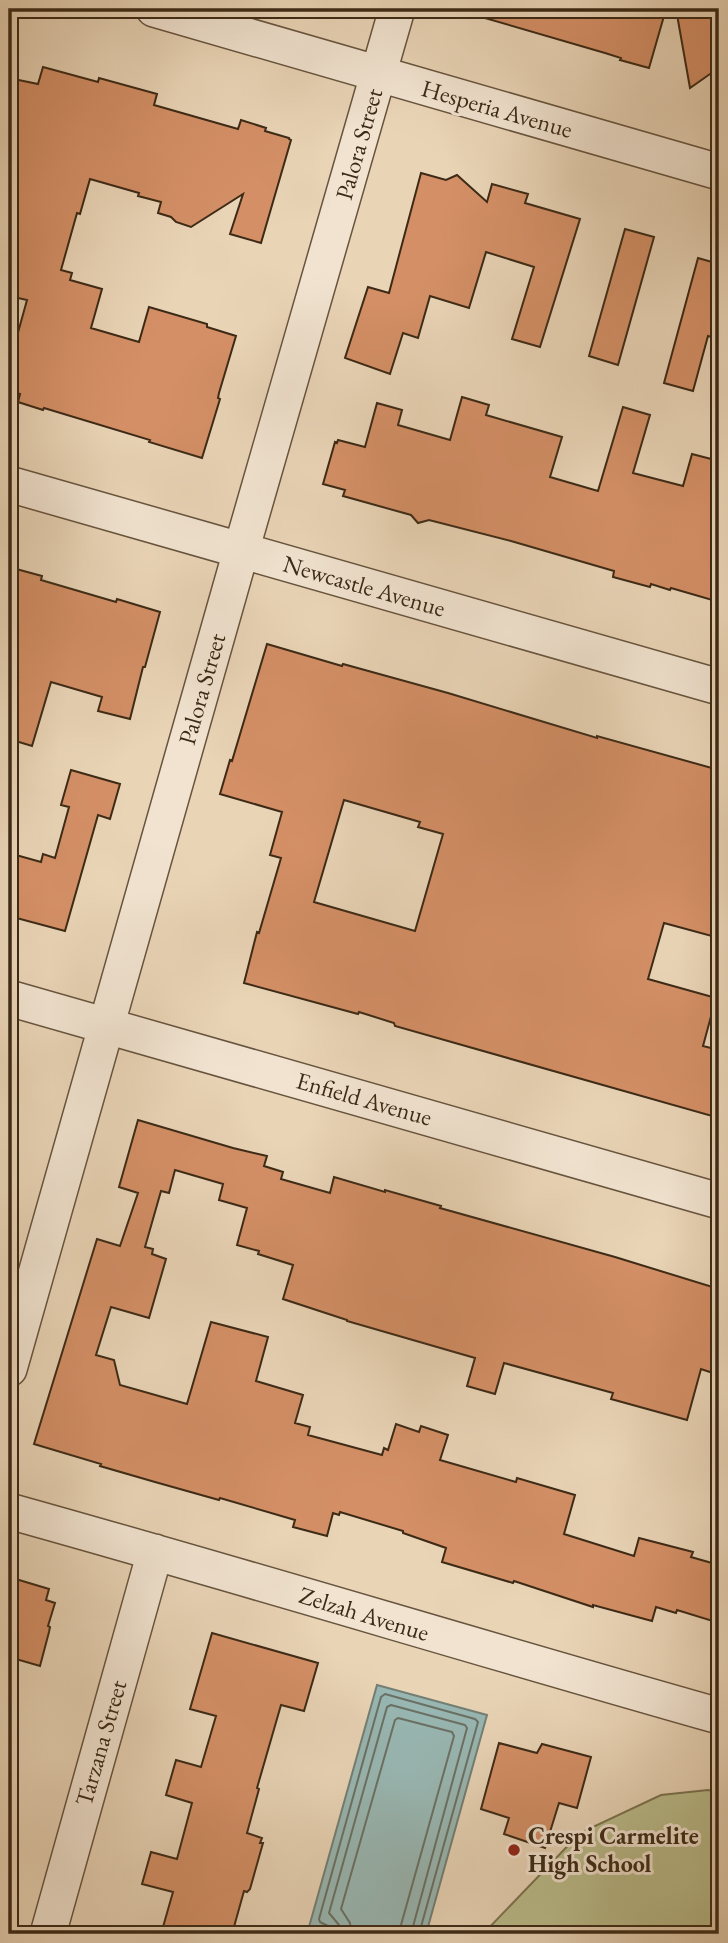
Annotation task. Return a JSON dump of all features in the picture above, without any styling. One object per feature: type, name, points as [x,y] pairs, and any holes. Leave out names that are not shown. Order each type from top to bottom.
[{"type":"street","name":"Hesperia Avenue","points":[[154,9],[719,172]]},
{"type":"street","name":"Palora Street","points":[[9,1369],[397,9]]},
{"type":"street","name":"Newcastle Avenue","points":[[9,484],[719,687]]},
{"type":"street","name":"Enfield Avenue","points":[[9,998],[719,1201]]},
{"type":"street","name":"Zelzah Avenue","points":[[9,1511],[719,1716]]},
{"type":"street","name":"Tarzana Street","points":[[47,1934],[155,1552]]},
{"type":"green space","points":[[708,1790],[719,1792],[719,1934],[483,1934],[580,1833],[661,1795]]},
{"type":"water","points":[[377,1685],[487,1715],[426,1934],[336,1934],[309,1927]]},
{"type":"building","points":[[479,9],[666,9],[649,68],[478,16]]},
{"type":"building","points":[[676,9],[719,9],[719,74],[714,72],[690,88]]},
{"type":"building","points":[[43,67],[98,82],[99,78],[157,94],[154,105],[238,129],[241,120],[291,140],[261,243],[230,234],[243,194],[191,227],[158,213],[161,202],[90,179],[61,270],[72,273],[70,280],[102,289],[91,328],[139,342],[149,307],[207,324],[207,327],[236,336],[202,458],[18,402],[20,394],[9,391],[9,365],[27,300],[9,296],[9,78],[38,84]]},
{"type":"building","points":[[421,173],[446,180],[457,175],[487,202],[492,184],[528,194],[525,203],[580,219],[540,347],[512,339],[534,267],[486,252],[469,308],[430,296],[418,338],[403,333],[390,374],[345,358],[368,287],[389,293]]},
{"type":"building","points":[[625,229],[654,237],[618,365],[589,356]]},
{"type":"building","points":[[698,258],[719,264],[719,339],[708,336],[693,391],[664,383]]},
{"type":"building","points":[[462,397],[489,405],[486,415],[562,437],[550,477],[598,491],[623,407],[650,415],[633,473],[683,486],[692,454],[719,461],[719,602],[671,588],[670,590],[651,584],[650,587],[613,577],[614,571],[511,541],[429,520],[418,523],[411,515],[343,496],[345,490],[323,484],[335,442],[338,440],[365,447],[377,403],[402,410],[398,425],[450,440]]},
{"type":"building","points":[[9,567],[42,576],[41,580],[160,612],[130,719],[98,711],[102,697],[51,682],[32,746],[9,739],[9,709],[18,678],[9,676]]},
{"type":"building","points":[[267,644],[719,770],[719,938],[664,923],[648,979],[716,998],[703,1046],[719,1050],[719,1118],[395,1026],[394,1023],[359,1012],[358,1014],[244,983],[281,858],[270,855],[282,812],[220,794],[230,760],[232,761]],"holes":[[[344,800],[420,822],[418,827],[443,834],[415,931],[314,902]]]},
{"type":"building","points":[[71,770],[120,784],[110,819],[98,815],[65,931],[9,916],[9,853],[41,862],[43,854],[55,858],[69,807],[61,805]]},
{"type":"building","points":[[138,1120],[267,1156],[264,1166],[283,1172],[281,1179],[330,1193],[334,1177],[719,1289],[719,1375],[701,1369],[687,1420],[611,1399],[613,1393],[504,1363],[495,1394],[467,1386],[475,1358],[347,1321],[283,1299],[293,1265],[237,1245],[247,1208],[219,1200],[223,1184],[175,1170],[169,1193],[161,1191],[145,1247],[153,1249],[152,1254],[166,1259],[149,1318],[111,1307],[96,1355],[114,1360],[120,1385],[187,1404],[211,1322],[268,1337],[256,1381],[303,1395],[295,1423],[310,1427],[308,1435],[382,1455],[384,1448],[388,1450],[396,1424],[419,1432],[421,1426],[448,1435],[440,1460],[516,1482],[517,1478],[575,1495],[564,1534],[634,1556],[639,1538],[693,1552],[691,1557],[719,1565],[719,1623],[677,1610],[676,1613],[656,1607],[652,1621],[593,1607],[514,1581],[513,1583],[442,1562],[446,1548],[403,1531],[340,1512],[339,1515],[333,1513],[327,1536],[293,1527],[295,1520],[100,1466],[101,1464],[34,1444],[97,1239],[120,1246],[138,1193],[119,1187]]},
{"type":"building","points":[[9,1577],[49,1589],[46,1600],[55,1603],[40,1666],[9,1657]]},
{"type":"building","points":[[212,1633],[318,1663],[304,1711],[281,1705],[247,1833],[262,1838],[260,1843],[263,1843],[250,1889],[244,1891],[232,1934],[161,1934],[173,1892],[142,1884],[151,1852],[177,1859],[192,1803],[166,1795],[176,1760],[201,1767],[216,1716],[190,1709]]},
{"type":"building","points":[[499,1743],[537,1753],[542,1744],[591,1757],[577,1808],[559,1803],[545,1848],[504,1834],[509,1818],[481,1809]]},
{"type":"place","name":"Crespi Carmelite High School","points":[[514,1850]]}]
